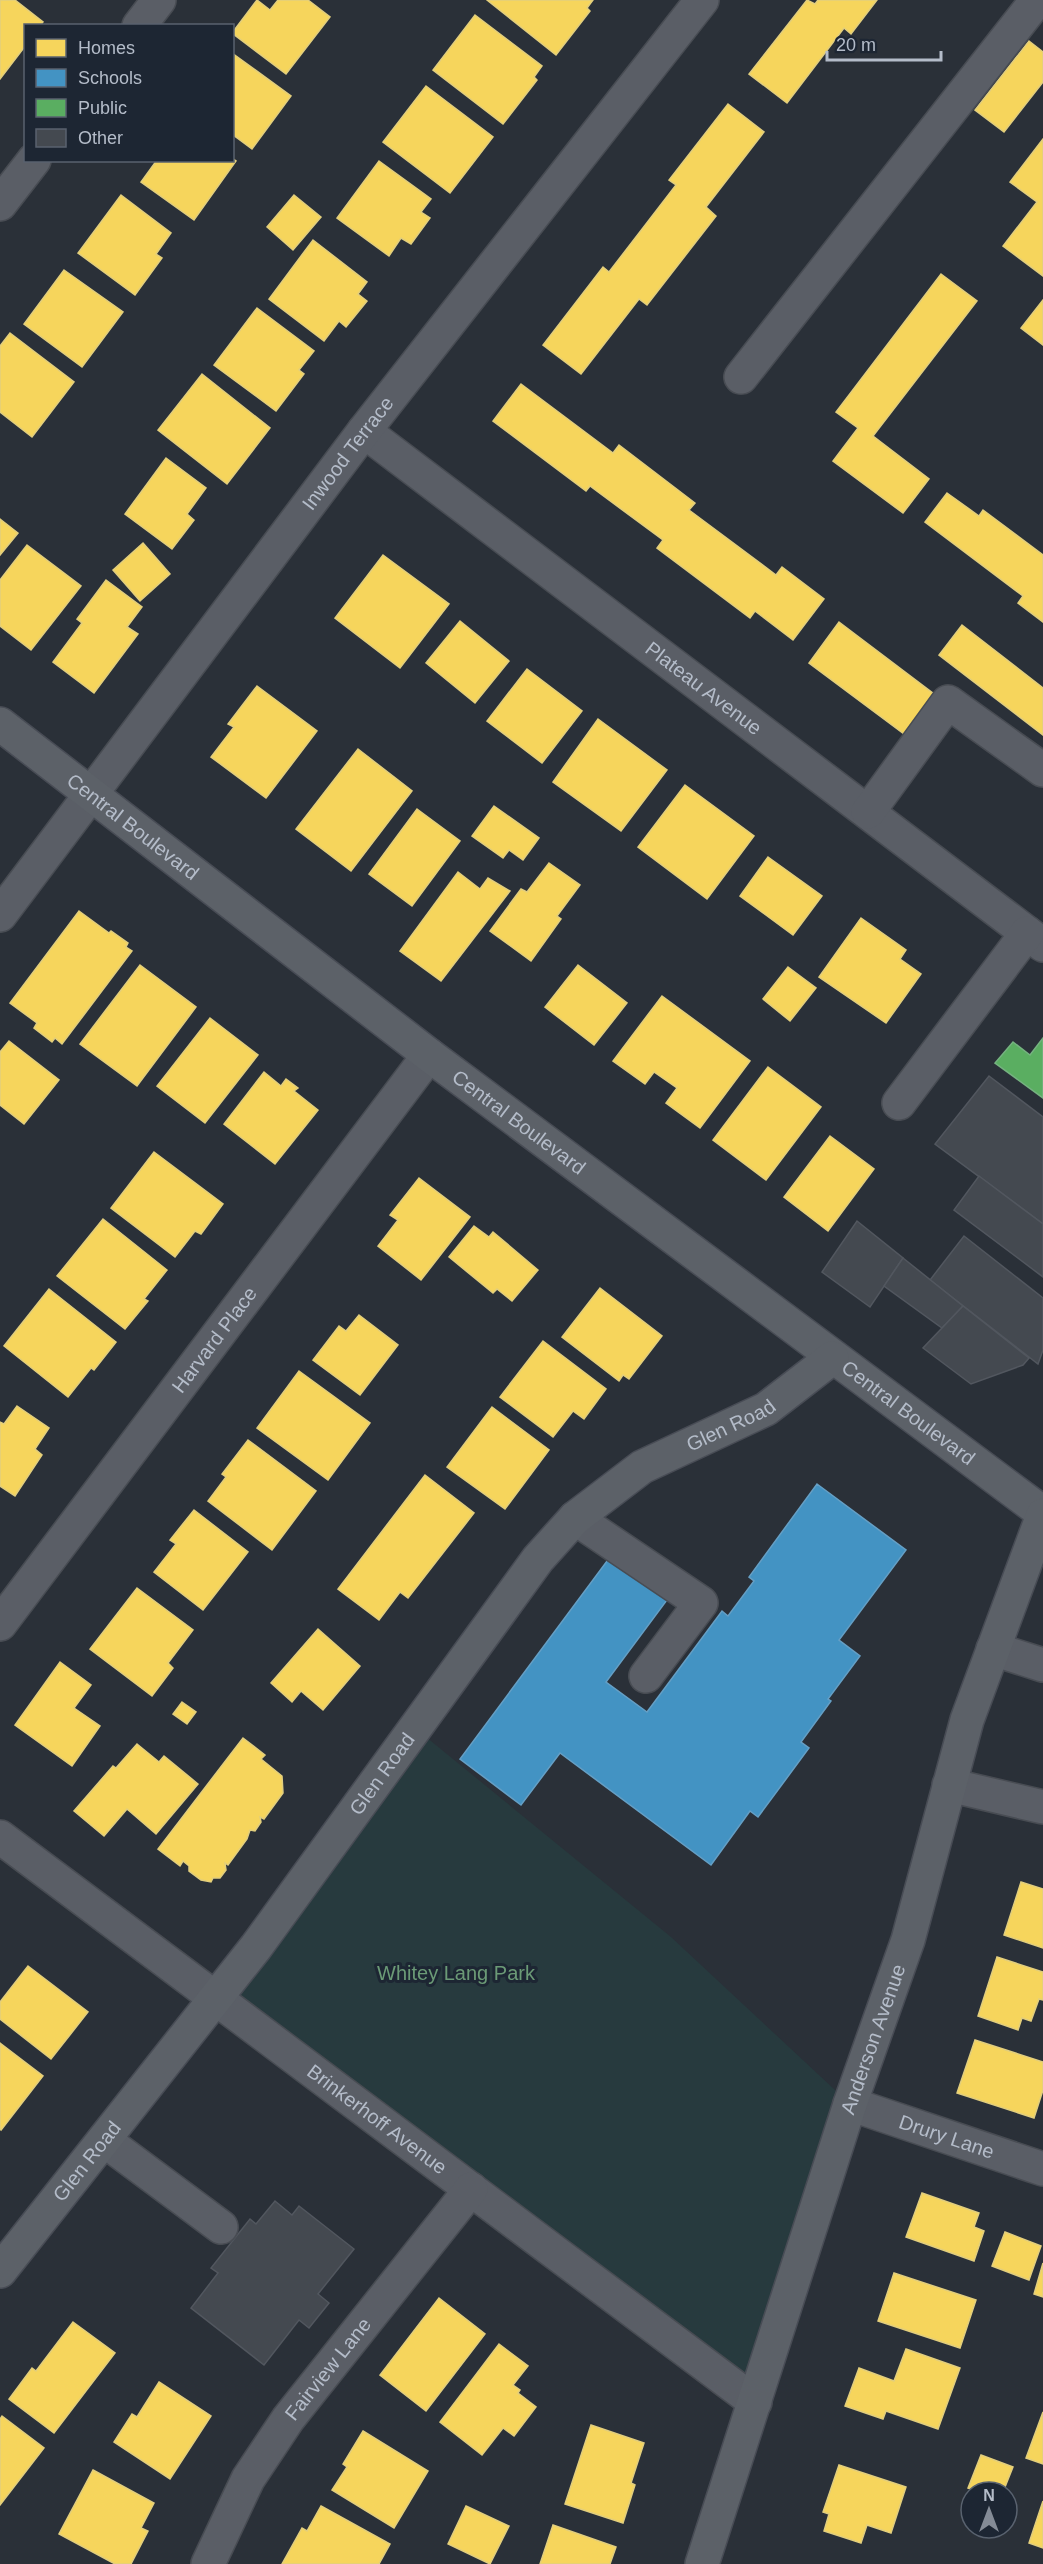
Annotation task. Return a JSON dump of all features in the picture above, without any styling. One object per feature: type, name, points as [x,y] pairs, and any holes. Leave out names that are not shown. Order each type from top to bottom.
[{"type":"main road","name":"Central Boulevard","points":[[0,724],[429,1056],[1043,1514]]},
{"type":"main road","name":"Glen Road","points":[[0,2271],[256,1947],[538,1559],[574,1518],[642,1467],[766,1409],[832,1358]]},
{"type":"main road","name":"Anderson Avenue","points":[[702,2564],[850,2104],[908,1940],[967,1720],[1043,1514]]},
{"type":"street","points":[[141,24],[159,0]]},
{"type":"street","name":"Inwood Terrace","points":[[0,915],[364,431],[702,0]]},
{"type":"street","points":[[741,377],[1037,0]]},
{"type":"street","points":[[0,204],[32,162]]},
{"type":"street","name":"Plateau Avenue","points":[[364,431],[868,812],[1037,935]]},
{"type":"street","points":[[868,812],[948,702],[1043,770]]},
{"type":"street","points":[[899,1103],[1037,935]]},
{"type":"street","name":"Harvard Place","points":[[0,1624],[429,1056]]},
{"type":"street","points":[[574,1518],[701,1603],[646,1676]]},
{"type":"street","points":[[993,1649],[1043,1665]]},
{"type":"street","points":[[949,1785],[1043,1807]]},
{"type":"street","name":"Brinkerhoff Avenue","points":[[0,1837],[755,2402]]},
{"type":"street","name":"Drury Lane","points":[[850,2104],[1043,2169]]},
{"type":"street","points":[[104,2140],[221,2227]]},
{"type":"street","name":"Fairview Lane","points":[[208,2564],[248,2479],[288,2419],[471,2189]]},
{"type":"green space","name":"Whitey Lang Park","points":[[415,1728],[671,1937],[850,2104],[755,2402],[215,1997]]},
{"type":"building: Homes","points":[[0,0],[15,0],[43,22],[42,24],[24,24],[24,48],[0,79]]},
{"type":"building: Homes","points":[[257,0],[270,10],[278,0],[308,0],[330,17],[286,74],[234,35],[234,30]]},
{"type":"building: Homes","points":[[487,0],[593,0],[587,8],[590,11],[556,55]]},
{"type":"building: Homes","points":[[807,0],[815,4],[818,0],[877,0],[851,34],[844,28],[787,103],[749,74]]},
{"type":"building: Homes","points":[[475,15],[542,66],[534,77],[537,80],[503,124],[433,70]]},
{"type":"building: Homes","points":[[1029,41],[1043,52],[1043,82],[1004,132],[975,110]]},
{"type":"building: Homes","points":[[234,54],[291,96],[252,149],[234,136]]},
{"type":"building: Homes","points":[[426,86],[493,137],[450,193],[383,142]]},
{"type":"building: Homes","points":[[728,104],[764,132],[706,207],[716,216],[647,305],[639,299],[581,374],[543,345],[603,267],[609,272],[676,185],[669,180]]},
{"type":"building: Homes","points":[[1043,139],[1043,276],[1003,246],[1037,202],[1010,182]]},
{"type":"building: Homes","points":[[236,161],[194,220],[141,182],[156,162]]},
{"type":"building: Homes","points":[[379,161],[431,199],[421,212],[430,218],[411,244],[401,238],[389,256],[337,218]]},
{"type":"building: Homes","points":[[121,195],[171,233],[156,254],[162,258],[135,295],[78,253]]},
{"type":"building: Homes","points":[[294,195],[321,217],[293,250],[267,227]]},
{"type":"building: Homes","points":[[313,240],[367,282],[358,294],[367,301],[346,327],[339,321],[324,341],[269,299]]},
{"type":"building: Homes","points":[[64,270],[123,312],[82,367],[24,324]]},
{"type":"building: Homes","points":[[941,274],[977,301],[873,436],[929,479],[903,513],[833,461],[858,428],[836,412]]},
{"type":"building: Homes","points":[[1043,300],[1043,345],[1021,328]]},
{"type":"building: Homes","points":[[257,308],[314,351],[299,370],[304,374],[276,411],[214,365]]},
{"type":"building: Homes","points":[[10,333],[74,382],[32,437],[0,412],[0,346]]},
{"type":"building: Homes","points":[[202,374],[270,428],[227,484],[158,430]]},
{"type":"building: Homes","points":[[521,384],[613,453],[619,445],[695,503],[689,510],[776,575],[782,567],[824,599],[793,640],[755,611],[750,618],[657,548],[663,540],[590,486],[586,491],[493,421]]},
{"type":"building: Homes","points":[[166,458],[206,488],[187,514],[194,520],[172,549],[125,514]]},
{"type":"building: Homes","points":[[947,493],[979,516],[983,510],[1043,555],[1043,622],[1018,603],[1023,596],[925,522]]},
{"type":"building: Homes","points":[[0,519],[18,533],[0,555]]},
{"type":"building: Homes","points":[[143,543],[170,574],[140,601],[113,570]]},
{"type":"building: Homes","points":[[27,545],[81,586],[31,650],[0,626],[0,580]]},
{"type":"building: Homes","points":[[383,555],[449,604],[400,668],[335,618]]},
{"type":"building: Homes","points":[[106,580],[142,607],[127,627],[138,634],[94,693],[53,662],[82,623],[77,619]]},
{"type":"building: Homes","points":[[460,621],[509,661],[475,703],[426,663]]},
{"type":"building: Homes","points":[[839,622],[934,694],[904,734],[809,663]]},
{"type":"building: Homes","points":[[962,625],[1043,688],[1043,735],[939,655]]},
{"type":"building: Homes","points":[[527,669],[582,711],[542,763],[487,721]]},
{"type":"building: Homes","points":[[257,686],[317,731],[266,798],[211,757],[234,727],[228,724]]},
{"type":"building: Homes","points":[[598,719],[667,770],[621,831],[553,782]]},
{"type":"building: Homes","points":[[358,749],[412,791],[351,871],[296,829]]},
{"type":"building: Homes","points":[[685,785],[754,836],[707,899],[638,847]]},
{"type":"building: Homes","points":[[494,806],[539,838],[523,860],[509,850],[503,858],[472,836]]},
{"type":"building: Homes","points":[[417,809],[460,841],[412,906],[369,874]]},
{"type":"building: Homes","points":[[768,857],[822,896],[793,935],[740,896]]},
{"type":"building: Homes","points":[[549,863],[580,885],[557,916],[561,919],[531,961],[490,931],[521,889],[527,892]]},
{"type":"building: Homes","points":[[458,872],[480,889],[488,878],[510,891],[441,981],[400,951]]},
{"type":"building: Homes","points":[[79,911],[109,933],[111,931],[128,943],[126,947],[132,951],[62,1044],[55,1038],[52,1042],[34,1028],[37,1023],[10,1003]]},
{"type":"building: Homes","points":[[861,918],[906,950],[900,959],[921,974],[886,1023],[819,977]]},
{"type":"building: Homes","points":[[140,965],[196,1007],[137,1086],[80,1044]]},
{"type":"building: Homes","points":[[578,965],[627,1003],[594,1045],[545,1007]]},
{"type":"building: Homes","points":[[788,967],[816,988],[790,1021],[763,999]]},
{"type":"building: Homes","points":[[662,996],[750,1061],[700,1128],[666,1103],[677,1088],[654,1072],[645,1084],[613,1061]]},
{"type":"building: Homes","points":[[210,1018],[258,1055],[205,1123],[157,1086]]},
{"type":"building: Homes","points":[[9,1041],[59,1080],[24,1124],[0,1105],[0,1052]]},
{"type":"building: Homes","points":[[768,1067],[821,1107],[766,1180],[713,1140]]},
{"type":"building: Homes","points":[[264,1072],[281,1086],[286,1079],[298,1088],[294,1091],[318,1110],[275,1164],[224,1124]]},
{"type":"building: Homes","points":[[830,1136],[874,1169],[828,1231],[784,1197]]},
{"type":"building: Homes","points":[[154,1152],[223,1204],[201,1234],[195,1231],[175,1257],[111,1208]]},
{"type":"building: Homes","points":[[419,1178],[470,1217],[421,1280],[378,1246],[398,1220],[390,1215]]},
{"type":"building: Homes","points":[[103,1219],[167,1270],[144,1299],[148,1301],[125,1329],[57,1276]]},
{"type":"building: Homes","points":[[474,1226],[489,1237],[493,1232],[538,1270],[512,1301],[497,1289],[493,1293],[449,1257]]},
{"type":"building: Homes","points":[[600,1288],[662,1336],[629,1379],[623,1375],[619,1381],[562,1337]]},
{"type":"building: Homes","points":[[49,1289],[116,1342],[94,1370],[91,1368],[68,1397],[4,1346]]},
{"type":"building: Homes","points":[[359,1315],[398,1345],[360,1395],[313,1360],[339,1326],[346,1331]]},
{"type":"building: Homes","points":[[543,1341],[606,1389],[584,1419],[573,1411],[553,1437],[500,1397]]},
{"type":"building: Homes","points":[[299,1371],[370,1423],[328,1480],[257,1428]]},
{"type":"building: Homes","points":[[17,1406],[49,1428],[35,1449],[42,1455],[15,1496],[0,1486],[0,1422],[4,1424]]},
{"type":"building: Homes","points":[[492,1407],[549,1450],[505,1509],[447,1467]]},
{"type":"building: Homes","points":[[248,1440],[316,1491],[272,1550],[208,1501],[226,1477],[222,1474]]},
{"type":"building: Homes","points":[[425,1475],[474,1513],[408,1598],[400,1592],[379,1620],[338,1589]]},
{"type":"building: Homes","points":[[194,1510],[248,1552],[203,1610],[154,1572],[176,1544],[170,1540]]},
{"type":"building: Homes","points":[[137,1588],[193,1630],[168,1663],[173,1668],[152,1696],[90,1649]]},
{"type":"building: Homes","points":[[318,1629],[360,1666],[323,1710],[301,1691],[292,1702],[271,1683]]},
{"type":"building: Homes","points":[[60,1662],[91,1685],[74,1708],[100,1726],[72,1766],[15,1725]]},
{"type":"building: Homes","points":[[182,1702],[196,1712],[187,1724],[173,1714]]},
{"type":"building: Homes","points":[[243,1738],[265,1755],[261,1759],[282,1776],[283,1793],[264,1819],[260,1817],[261,1822],[255,1831],[250,1830],[247,1839],[228,1865],[225,1863],[226,1870],[220,1878],[213,1878],[211,1882],[201,1880],[189,1871],[189,1866],[183,1861],[180,1866],[158,1849]]},
{"type":"building: Homes","points":[[137,1744],[159,1762],[164,1756],[198,1784],[156,1834],[127,1809],[104,1836],[74,1811],[113,1766],[116,1768]]},
{"type":"building: Homes","points":[[1021,1882],[1043,1889],[1043,1948],[1004,1935]]},
{"type":"building: Homes","points":[[997,1957],[1043,1972],[1043,2000],[1039,1999],[1031,2021],[1022,2018],[1018,2030],[978,2016]]},
{"type":"building: Homes","points":[[28,1966],[88,2012],[51,2059],[0,2019],[0,2002]]},
{"type":"building: Homes","points":[[975,2040],[1043,2062],[1043,2090],[1034,2118],[957,2093]]},
{"type":"building: Homes","points":[[0,2043],[43,2076],[1,2130],[0,2129]]},
{"type":"building: Homes","points":[[922,2193],[979,2213],[974,2227],[984,2231],[974,2261],[906,2237]]},
{"type":"building: Homes","points":[[1005,2232],[1041,2246],[1029,2280],[992,2266]]},
{"type":"building: Homes","points":[[1043,2263],[1043,2297],[1034,2294]]},
{"type":"building: Homes","points":[[894,2273],[976,2300],[960,2348],[878,2321]]},
{"type":"building: Homes","points":[[439,2298],[485,2334],[426,2411],[380,2375]]},
{"type":"building: Homes","points":[[73,2322],[115,2353],[54,2433],[9,2399],[32,2368],[36,2371]]},
{"type":"building: Homes","points":[[499,2344],[528,2366],[513,2385],[520,2390],[518,2393],[536,2407],[514,2436],[503,2428],[482,2455],[440,2422]]},
{"type":"building: Homes","points":[[906,2349],[960,2368],[938,2429],[886,2411],[883,2419],[845,2406],[859,2368],[894,2381]]},
{"type":"building: Homes","points":[[159,2382],[211,2416],[170,2479],[114,2442],[132,2414],[137,2417]]},
{"type":"building: Homes","points":[[1043,2412],[1043,2464],[1026,2458]]},
{"type":"building: Homes","points":[[2,2416],[44,2448],[0,2505],[0,2419]]},
{"type":"building: Homes","points":[[591,2425],[644,2443],[631,2483],[635,2485],[623,2523],[565,2504]]},
{"type":"building: Homes","points":[[363,2431],[428,2471],[394,2528],[332,2490],[347,2467],[343,2464]]},
{"type":"building: Homes","points":[[981,2455],[1013,2467],[1008,2480],[971,2480]]},
{"type":"building: Homes","points":[[839,2465],[906,2487],[891,2533],[867,2525],[861,2543],[824,2531],[829,2514],[823,2512]]},
{"type":"building: Homes","points":[[93,2470],[154,2503],[141,2528],[148,2531],[131,2564],[115,2564],[59,2534]]},
{"type":"building: Homes","points":[[1043,2501],[1043,2548],[1029,2543]]},
{"type":"building: Homes","points":[[321,2506],[390,2544],[379,2564],[282,2564],[302,2528],[307,2531]]},
{"type":"building: Homes","points":[[466,2506],[509,2526],[490,2564],[448,2544]]},
{"type":"building: Homes","points":[[553,2525],[616,2547],[610,2564],[540,2564]]},
{"type":"building: Schools","points":[[817,1484],[906,1550],[839,1640],[860,1656],[828,1699],[831,1701],[801,1742],[809,1748],[758,1817],[750,1811],[711,1865],[560,1753],[521,1805],[460,1759],[610,1557],[667,1600],[606,1682],[647,1712],[722,1611],[728,1616],[754,1581],[749,1577]]},
{"type":"building: Public","points":[[1043,1038],[1043,1098],[995,1063],[1013,1042],[1030,1055]]},
{"type":"building: Other","points":[[989,1076],[1043,1117],[1043,1224],[935,1144]]},
{"type":"building: Other","points":[[979,1176],[1043,1224],[1043,1277],[954,1210]]},
{"type":"building: Other","points":[[857,1221],[903,1258],[870,1307],[822,1272]]},
{"type":"building: Other","points":[[964,1236],[1043,1298],[1043,1350],[1038,1364],[930,1280]]},
{"type":"building: Other","points":[[903,1258],[963,1306],[942,1328],[884,1286]]},
{"type":"building: Other","points":[[963,1306],[1029,1358],[1023,1365],[971,1384],[923,1348]]},
{"type":"building: Other","points":[[275,2201],[292,2215],[299,2206],[354,2249],[318,2294],[329,2303],[309,2328],[299,2320],[264,2365],[191,2308],[218,2273],[211,2268],[250,2219],[256,2224]]}]
